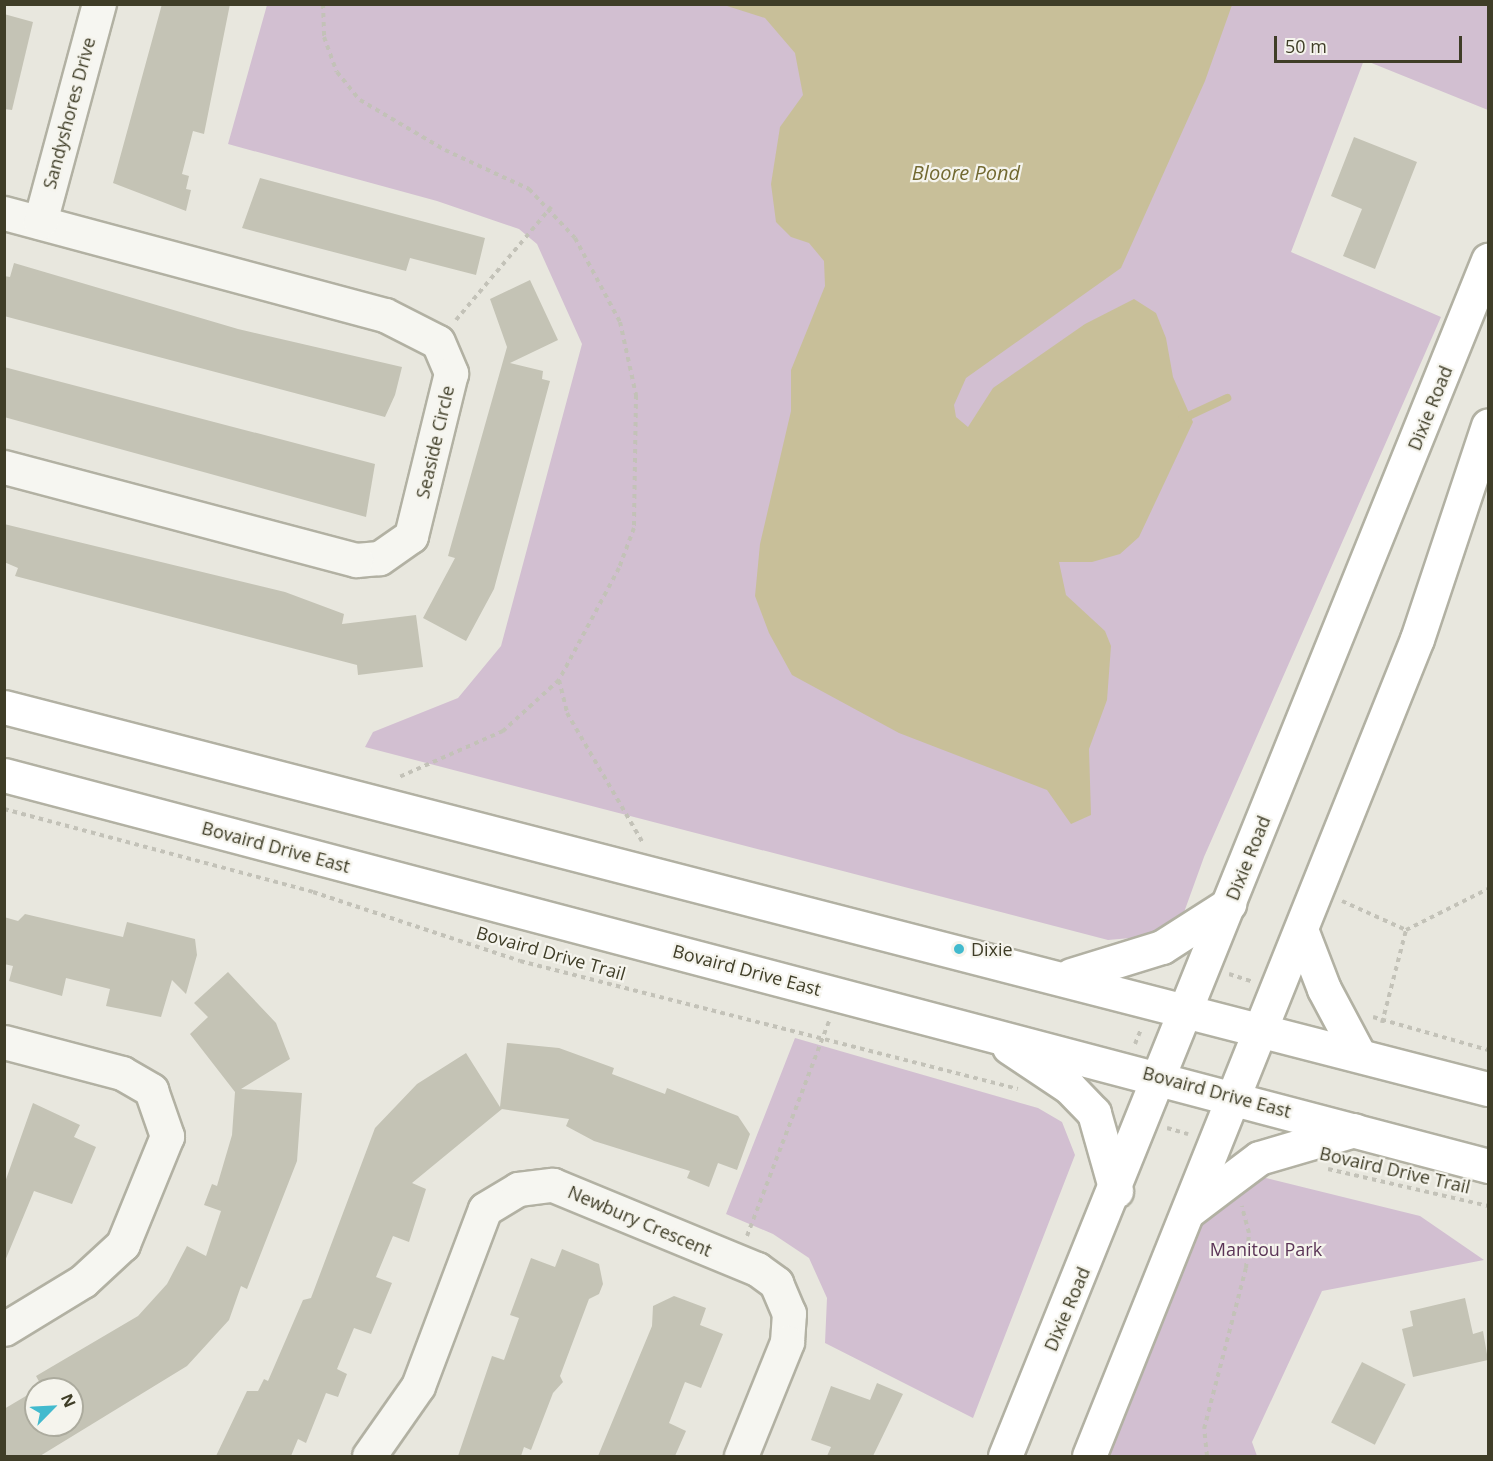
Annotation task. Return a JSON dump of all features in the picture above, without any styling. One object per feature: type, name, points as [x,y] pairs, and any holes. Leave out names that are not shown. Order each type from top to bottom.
[{"type":"main road","name":"Dixie Road","points":[[1005,1456],[1116,1191],[1141,1120],[1205,967],[1488,260]]},
{"type":"main road","points":[[1089,1456],[1189,1211],[1260,1027],[1319,890],[1417,639],[1488,425]]},
{"type":"main road","points":[[4,707],[1357,1051],[1488,1089]]},
{"type":"main road","name":"Bovaird Drive East","points":[[4,775],[839,995],[1234,1096],[1488,1166]]},
{"type":"main road","points":[[1065,977],[1162,947],[1229,904]]},
{"type":"main road","points":[[1302,932],[1324,989],[1357,1051]]},
{"type":"main road","points":[[988,1033],[1069,1087],[1094,1113],[1116,1191]]},
{"type":"main road","points":[[1189,1211],[1259,1158],[1357,1130]]},
{"type":"street","name":"Sandyshores Drive","points":[[40,222],[99,4]]},
{"type":"street","points":[[4,213],[385,315],[438,342]]},
{"type":"street","name":"Seaside Circle","points":[[4,467],[356,560],[379,558],[402,544],[415,526],[450,379],[438,342]]},
{"type":"street","points":[[4,1042],[122,1073],[151,1090],[163,1111],[167,1136],[123,1244],[83,1281],[4,1329]]},
{"type":"street","name":"Newbury Crescent","points":[[369,1456],[418,1386],[485,1209],[518,1189],[553,1185],[737,1262],[776,1283],[789,1313],[788,1342],[741,1456]]},
{"type":"path","points":[[323,4],[324,37],[337,72],[360,100],[445,150],[529,189],[551,207],[600,276],[620,322],[636,395],[638,471],[634,528],[619,568],[559,680],[503,731],[394,779],[373,800]]},
{"type":"path","points":[[438,342],[551,207]]},
{"type":"path","points":[[559,680],[567,713],[646,850]]},
{"type":"path","name":"Bovaird Drive Trail","points":[[4,809],[313,892],[520,961],[1022,1090]]},
{"type":"path","points":[[1382,1023],[1406,930],[1488,889]]},
{"type":"path","points":[[1319,890],[1406,930]]},
{"type":"path","points":[[1205,967],[1278,989]]},
{"type":"path","points":[[737,1262],[839,995]]},
{"type":"path","points":[[1125,1068],[1152,999]]},
{"type":"path","points":[[1363,1011],[1382,1023],[1488,1050]]},
{"type":"path","points":[[1141,1120],[1216,1143]]},
{"type":"path","name":"Bovaird Drive Trail","points":[[1322,1167],[1488,1206]]},
{"type":"path","points":[[1207,1456],[1204,1429],[1246,1268],[1249,1233],[1242,1205]]},
{"type":"green space","points":[[267,5],[1488,5],[1488,110],[1364,60],[1291,252],[1441,317],[1204,857],[1174,940],[1165,935],[1108,940],[365,747],[373,732],[458,698],[501,646],[582,344],[537,244],[519,229],[437,201],[228,144]]},
{"type":"green space","points":[[795,1038],[1038,1108],[1062,1122],[1075,1155],[973,1418],[825,1343],[827,1298],[809,1258],[773,1234],[726,1214]]},
{"type":"green space","name":"Manitou Park","points":[[1225,1168],[1420,1216],[1484,1260],[1322,1291],[1252,1442],[1257,1456],[1106,1456]]},
{"type":"water","name":"Bloore Pond","points":[[724,5],[1232,5],[1205,81],[1121,268],[966,378],[954,405],[956,417],[968,427],[993,388],[1085,324],[1134,299],[1156,313],[1166,338],[1173,377],[1193,422],[1139,537],[1120,554],[1092,562],[1059,562],[1066,595],[1105,631],[1111,646],[1107,700],[1089,749],[1091,815],[1071,824],[1047,790],[899,733],[792,675],[769,633],[755,596],[760,544],[791,411],[791,370],[825,286],[824,261],[809,243],[791,237],[776,222],[771,184],[780,127],[803,95],[795,53],[765,18]]},
{"type":"building","points":[[162,4],[230,4],[204,134],[193,131],[182,174],[189,176],[186,189],[191,190],[186,211],[113,183]]},
{"type":"building","points":[[4,14],[33,22],[12,110],[4,109]]},
{"type":"building","points":[[1354,137],[1417,162],[1375,269],[1343,256],[1362,209],[1331,196]]},
{"type":"building","points":[[260,178],[485,238],[476,275],[410,258],[406,271],[242,228]]},
{"type":"building","points":[[14,263],[238,329],[402,367],[395,395],[385,417],[4,316],[4,276],[10,277]]},
{"type":"building","points":[[530,280],[558,340],[510,363],[543,371],[542,379],[550,381],[494,589],[466,641],[423,618],[455,558],[448,556],[507,347],[490,299]]},
{"type":"building","points":[[4,367],[375,464],[366,517],[4,417]]},
{"type":"building","points":[[4,524],[285,592],[344,614],[342,624],[416,615],[423,667],[358,675],[357,665],[15,576],[18,568],[4,562]]},
{"type":"building","points":[[25,914],[123,937],[127,922],[195,939],[197,955],[186,994],[172,980],[161,1017],[106,1006],[110,989],[66,978],[62,996],[9,981],[13,966],[4,964],[4,917],[18,921]]},
{"type":"building","points":[[228,972],[276,1023],[290,1059],[241,1089],[302,1093],[297,1161],[247,1289],[241,1286],[229,1320],[187,1366],[84,1429],[84,1377],[36,1376],[138,1316],[167,1284],[187,1246],[206,1256],[221,1211],[204,1205],[212,1184],[217,1186],[232,1135],[235,1092],[190,1034],[208,1017],[194,1003]]},
{"type":"building","points":[[507,1043],[559,1048],[614,1068],[612,1074],[665,1094],[667,1088],[738,1116],[750,1134],[737,1170],[718,1163],[709,1187],[687,1178],[690,1171],[594,1141],[566,1126],[569,1119],[502,1109],[412,1183],[426,1189],[409,1242],[393,1236],[376,1277],[392,1283],[371,1334],[354,1328],[337,1369],[347,1374],[338,1397],[326,1393],[306,1443],[298,1439],[291,1456],[216,1456],[247,1391],[258,1391],[264,1379],[268,1381],[303,1300],[311,1298],[375,1128],[417,1084],[466,1053],[500,1107]]},
{"type":"building","points":[[33,1103],[80,1125],[74,1137],[96,1147],[72,1204],[34,1191],[5,1261],[4,1185]]},
{"type":"building","points":[[562,1249],[599,1264],[603,1284],[599,1294],[589,1299],[560,1376],[563,1382],[553,1393],[531,1450],[524,1447],[521,1456],[458,1456],[492,1356],[504,1360],[519,1318],[510,1315],[531,1258],[555,1267]]},
{"type":"building","points":[[674,1296],[706,1308],[700,1325],[723,1334],[701,1388],[685,1382],[669,1423],[686,1431],[675,1456],[598,1456],[652,1326],[653,1306]]},
{"type":"building","points":[[1465,1298],[1473,1334],[1483,1331],[1488,1360],[1413,1377],[1402,1329],[1413,1326],[1410,1311]]},
{"type":"building","points":[[1362,1362],[1406,1384],[1375,1445],[1331,1423]]},
{"type":"building","points":[[877,1383],[903,1394],[873,1456],[827,1456],[831,1447],[811,1440],[831,1386],[870,1400]]},
{"type":"building","points":[[24,1397],[24,1437],[71,1437],[40,1456],[4,1456],[4,1409]]},
{"type":"waterway","points":[[1182,419],[1227,398]]},
{"type":"place","name":"Dixie","points":[[959,949]]}]
